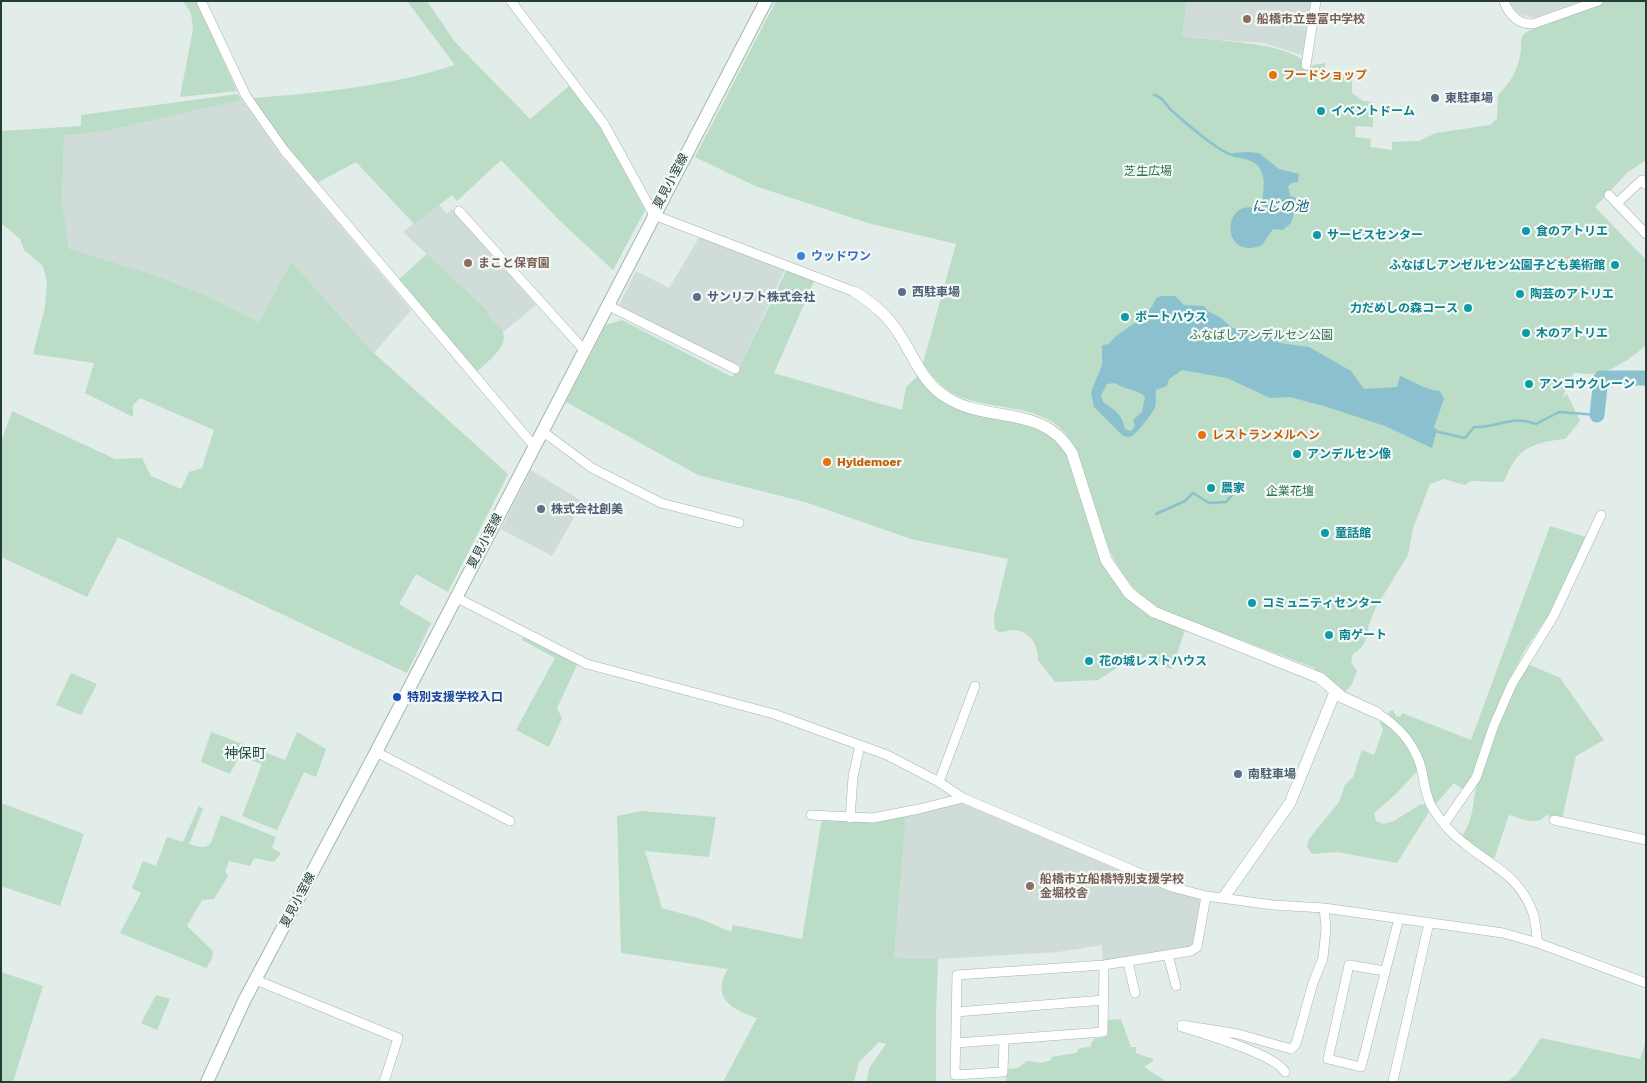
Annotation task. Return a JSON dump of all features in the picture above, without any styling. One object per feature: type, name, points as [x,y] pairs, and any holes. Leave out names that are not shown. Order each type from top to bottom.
[{"type":"main road","name":"夏見小室線","points":[[207,1082],[256,980],[766,1]]},
{"type":"street","points":[[202,1],[246,96],[284,150],[534,446]]},
{"type":"street","points":[[511,1],[604,124],[654,215],[854,292],[872,303],[888,318],[927,380],[947,398],[964,405],[1039,423],[1065,443],[1072,453],[1106,560],[1114,575],[1134,598],[1162,616],[1320,678],[1335,692],[1377,713],[1400,731],[1414,750],[1432,807],[1444,824],[1464,844],[1501,868],[1523,895],[1533,914],[1538,943]]},
{"type":"street","points":[[1306,64],[1316,1]]},
{"type":"street","points":[[1504,1],[1517,20],[1525,24],[1533,24],[1598,1]]},
{"type":"street","points":[[1617,204],[1642,180],[1646,184]]},
{"type":"street","points":[[1609,195],[1646,234]]},
{"type":"street","points":[[459,211],[584,350]]},
{"type":"street","points":[[607,304],[735,369]]},
{"type":"street","points":[[542,431],[592,468],[661,503],[739,523]]},
{"type":"street","points":[[1444,824],[1476,778],[1494,725],[1512,684],[1553,617],[1601,515]]},
{"type":"street","points":[[455,598],[587,664],[774,714],[887,755],[938,782],[963,798],[1172,887],[1206,896],[1273,905],[1324,908],[1503,933],[1538,943],[1646,984]]},
{"type":"street","points":[[938,782],[975,686]]},
{"type":"street","points":[[1224,897],[1290,803],[1335,692]]},
{"type":"street","points":[[850,818],[853,777],[860,745]]},
{"type":"street","points":[[376,752],[510,821]]},
{"type":"street","points":[[811,816],[873,818],[963,798]]},
{"type":"street","points":[[1554,820],[1646,840]]},
{"type":"street","points":[[1004,1040],[1003,1072],[955,1075],[957,975],[1104,966],[1192,951],[1197,947],[1206,896]]},
{"type":"street","points":[[1285,1072],[1278,1064],[1232,1043],[1182,1026],[1238,1034],[1291,1049],[1296,1044],[1313,984],[1323,958],[1326,928],[1324,908]]},
{"type":"street","points":[[1385,971],[1349,965],[1328,1059],[1361,1068],[1399,918]]},
{"type":"street","points":[[1393,1081],[1429,922]]},
{"type":"street","points":[[1168,955],[1176,986]]},
{"type":"street","points":[[1128,962],[1135,993]]},
{"type":"street","points":[[956,1043],[1103,1032],[1104,966]]},
{"type":"street","points":[[256,980],[398,1038],[384,1082]]},
{"type":"street","points":[[956,1012],[1104,1000]]},
{"type":"shaded area","name":"船橋市立豊富中学校","points":[[1187,1],[1313,1],[1305,56],[1264,43],[1182,37]]},
{"type":"shaded area","points":[[1507,1],[1583,1],[1534,18],[1519,14]]},
{"type":"shaded area","points":[[242,100],[278,151],[411,310],[374,353],[291,262],[259,322],[207,296],[157,276],[69,250],[62,201],[64,136],[106,131]]},
{"type":"shaded area","name":"まこと保育園","points":[[439,204],[446,214],[452,209],[536,305],[502,333],[486,314],[489,312],[403,232]]},
{"type":"shaded area","name":"サンリフト株式会社","points":[[700,236],[785,269],[740,366],[732,365],[619,305],[636,271],[669,288]]},
{"type":"shaded area","points":[[531,470],[583,502],[552,556],[501,529]]},
{"type":"shaded area","name":"船橋市立船橋特別支援学校 金堀校舎","points":[[962,803],[1151,882],[1199,898],[1202,903],[1194,946],[1192,948],[1103,963],[1102,945],[1058,952],[938,959],[894,959],[906,815]]},
{"type":"green space","points":[[183,1],[196,1],[237,91],[180,97],[193,29],[191,13]]},
{"type":"green space","points":[[407,1],[427,1],[455,42],[530,119],[569,86],[600,126],[645,210],[613,270],[560,221],[501,160],[457,201],[452,195],[414,224],[356,162],[317,183],[287,147],[252,98],[355,88],[455,65]]},
{"type":"green space","name":"ふなばしアンデルセン公園","points":[[776,1],[1187,1],[1182,37],[1230,41],[1269,47],[1300,58],[1309,66],[1325,63],[1325,76],[1352,73],[1352,93],[1363,101],[1373,102],[1373,127],[1356,126],[1355,137],[1371,139],[1370,147],[1392,150],[1392,142],[1419,141],[1436,133],[1490,125],[1497,119],[1498,95],[1507,85],[1517,68],[1521,40],[1525,33],[1587,1],[1646,1],[1646,160],[1628,172],[1595,207],[1646,260],[1646,270],[1640,275],[1646,271],[1646,345],[1622,364],[1603,372],[1584,374],[1574,372],[1562,398],[1567,394],[1580,421],[1565,439],[1534,445],[1526,449],[1514,462],[1504,482],[1470,481],[1465,485],[1444,479],[1430,484],[1413,528],[1408,555],[1376,607],[1368,627],[1369,633],[1362,647],[1353,654],[1351,662],[1357,671],[1352,684],[1345,692],[1323,674],[1315,670],[1315,668],[1164,611],[1146,599],[1120,570],[1111,554],[1077,454],[1065,433],[1054,423],[1026,411],[980,403],[952,393],[933,376],[923,363],[956,244],[868,223],[755,186],[695,157]]},
{"type":"green space","points":[[238,94],[242,100],[106,131],[64,136],[62,201],[69,249],[157,276],[207,296],[259,322],[291,262],[374,353],[508,474],[448,592],[416,574],[399,604],[431,623],[407,673],[118,537],[87,597],[1,557],[1,443],[12,411],[115,459],[142,458],[151,476],[181,489],[189,472],[202,468],[214,430],[140,398],[133,405],[133,417],[85,393],[94,363],[33,354],[45,307],[47,282],[43,266],[24,250],[20,239],[1,223],[1,131],[81,126],[81,115]]},
{"type":"green space","points":[[427,254],[489,312],[487,314],[503,334],[503,342],[498,352],[476,372],[398,280]]},
{"type":"green space","points":[[788,267],[815,279],[774,373],[902,410],[906,387],[918,376],[931,391],[1047,432],[1065,450],[1106,569],[1115,582],[1140,607],[1159,619],[1185,630],[1172,669],[1134,657],[1098,680],[1055,682],[1038,660],[1035,644],[1028,635],[1017,630],[999,632],[995,629],[994,616],[1008,559],[911,539],[805,502],[698,475],[566,402],[606,325],[622,320],[732,377],[740,366]]},
{"type":"green space","points":[[1550,526],[1586,537],[1549,614],[1525,650],[1508,682],[1490,723],[1474,777],[1465,791],[1454,783],[1434,806],[1423,768],[1388,712],[1393,710],[1396,716],[1400,717],[1402,713],[1471,740]]},
{"type":"green space","points":[[525,636],[578,663],[557,708],[562,718],[549,747],[516,730],[555,658],[522,640]]},
{"type":"green space","points":[[1530,665],[1560,678],[1604,740],[1576,756],[1562,819],[1546,815],[1543,819],[1534,821],[1509,815],[1494,859],[1466,842],[1462,836],[1469,822],[1478,781],[1494,737],[1525,667]]},
{"type":"green space","points":[[71,673],[97,684],[81,715],[56,705]]},
{"type":"green space","points":[[1382,720],[1389,723],[1400,734],[1419,769],[1396,794],[1374,813],[1376,821],[1383,824],[1394,821],[1421,804],[1425,805],[1429,812],[1397,863],[1337,852],[1312,854],[1307,846],[1309,839],[1339,802],[1345,785],[1353,777],[1362,750],[1374,755],[1383,730],[1380,723]]},
{"type":"green space","points":[[211,732],[285,760],[297,732],[326,749],[316,777],[304,772],[277,830],[242,816],[262,764],[239,756],[230,774],[201,762]]},
{"type":"green space","points":[[1,803],[84,834],[60,906],[1,886]]},
{"type":"green space","points":[[199,806],[203,809],[189,844],[201,847],[209,845],[221,815],[276,837],[272,848],[281,853],[274,862],[254,858],[250,866],[229,861],[225,872],[228,876],[214,899],[202,900],[187,926],[213,951],[212,959],[206,968],[120,933],[141,893],[132,888],[143,861],[156,866],[167,837],[183,842]]},
{"type":"green space","points":[[642,811],[716,817],[709,857],[645,851],[662,908],[701,919],[731,932],[733,925],[802,939],[821,823],[824,820],[848,821],[906,815],[894,958],[938,959],[936,1082],[866,1082],[870,1067],[886,1044],[879,1042],[859,1062],[854,1082],[723,1082],[757,1018],[733,1007],[723,995],[723,979],[728,969],[621,953],[617,816]]},
{"type":"green space","points":[[1,972],[43,986],[13,1082],[1,1082]]},
{"type":"green space","points":[[156,995],[170,999],[157,1030],[141,1023]]},
{"type":"green space","points":[[1121,1019],[1131,1047],[1136,1047],[1136,1053],[1153,1059],[1144,1067],[1167,1082],[1006,1082],[1007,1069],[1018,1068],[1027,1061],[1042,1063],[1051,1060],[1051,1057],[1076,1053],[1080,1048],[1090,1047],[1094,1039],[1108,1036],[1108,1020]]},
{"type":"green space","points":[[1541,1038],[1640,1059],[1646,1041],[1646,1079],[1644,1082],[1507,1082],[1517,1074]]},
{"type":"water","name":"にじの池","points":[[1233,153],[1259,153],[1279,169],[1299,174],[1298,182],[1288,186],[1290,196],[1299,199],[1291,223],[1283,230],[1273,229],[1262,245],[1248,248],[1238,244],[1232,237],[1230,227],[1233,217],[1240,210],[1250,207],[1265,212],[1265,207],[1262,204],[1264,185],[1261,171],[1252,162],[1233,157]]},
{"type":"water","points":[[1175,296],[1184,305],[1204,306],[1231,327],[1250,335],[1267,335],[1280,343],[1309,347],[1351,371],[1364,389],[1397,387],[1400,376],[1425,388],[1440,391],[1444,399],[1434,427],[1437,430],[1432,448],[1385,426],[1327,407],[1290,397],[1270,398],[1227,378],[1182,370],[1169,379],[1167,386],[1156,390],[1155,407],[1140,428],[1130,437],[1123,436],[1094,407],[1091,392],[1102,365],[1102,345],[1109,344],[1121,332],[1140,319],[1152,307],[1156,298]],"holes":[[[1115,383],[1139,392],[1145,397],[1142,412],[1133,420],[1135,426],[1131,431],[1125,429],[1120,416],[1103,402],[1101,395],[1107,384]]]},
{"type":"waterway","points":[[1154,95],[1161,99],[1201,136],[1219,149],[1233,155]]},
{"type":"waterway","points":[[1597,415],[1601,378],[1646,378]]},
{"type":"waterway","points":[[1434,431],[1465,438],[1474,427],[1491,426],[1520,420],[1536,424],[1559,412],[1597,415]]},
{"type":"waterway","points":[[1156,514],[1185,501],[1193,493],[1209,503],[1226,502],[1240,486]]},
{"type":"place","name":"船橋市立豊富中学校","points":[[1247,19]]},
{"type":"place","name":"フードショップ","points":[[1273,75]]},
{"type":"place","name":"東駐車場","points":[[1435,98]]},
{"type":"place","name":"イベントドーム","points":[[1321,111]]},
{"type":"place","name":"食のアトリエ","points":[[1526,231]]},
{"type":"place","name":"サービスセンター","points":[[1317,235]]},
{"type":"place","name":"ウッドワン","points":[[801,256]]},
{"type":"place","name":"まこと保育園","points":[[468,263]]},
{"type":"place","name":"ふなばしアンゼルセン公園子ども美術館","points":[[1615,265]]},
{"type":"place","name":"西駐車場","points":[[902,292]]},
{"type":"place","name":"陶芸のアトリエ","points":[[1520,294]]},
{"type":"place","name":"サンリフト株式会社","points":[[697,297]]},
{"type":"place","name":"力だめしの森コース","points":[[1468,308]]},
{"type":"place","name":"ボートハウス","points":[[1125,317]]},
{"type":"place","name":"木のアトリエ","points":[[1526,333]]},
{"type":"place","name":"アンコウクレーン","points":[[1529,384]]},
{"type":"place","name":"レストランメルヘン","points":[[1202,435]]},
{"type":"place","name":"アンデルセン像","points":[[1297,454]]},
{"type":"place","name":"Hyldemoer","points":[[827,462]]},
{"type":"place","name":"農家","points":[[1211,488]]},
{"type":"place","name":"株式会社創美","points":[[541,509]]},
{"type":"place","name":"童話館","points":[[1325,533]]},
{"type":"place","name":"コミュニティセンター","points":[[1252,603]]},
{"type":"place","name":"南ゲート","points":[[1329,635]]},
{"type":"place","name":"花の城レストハウス","points":[[1089,661]]},
{"type":"place","name":"特別支援学校入口","points":[[397,697]]},
{"type":"place","name":"南駐車場","points":[[1238,774]]},
{"type":"place","name":"船橋市立船橋特別支援学校 金堀校舎","points":[[1030,886]]},
{"type":"district","name":"神保町","points":[[245,754]]},
{"type":"park label","name":"芝生広場","points":[[1148,171]]},
{"type":"park label","name":"企業花壇","points":[[1290,491]]}]
